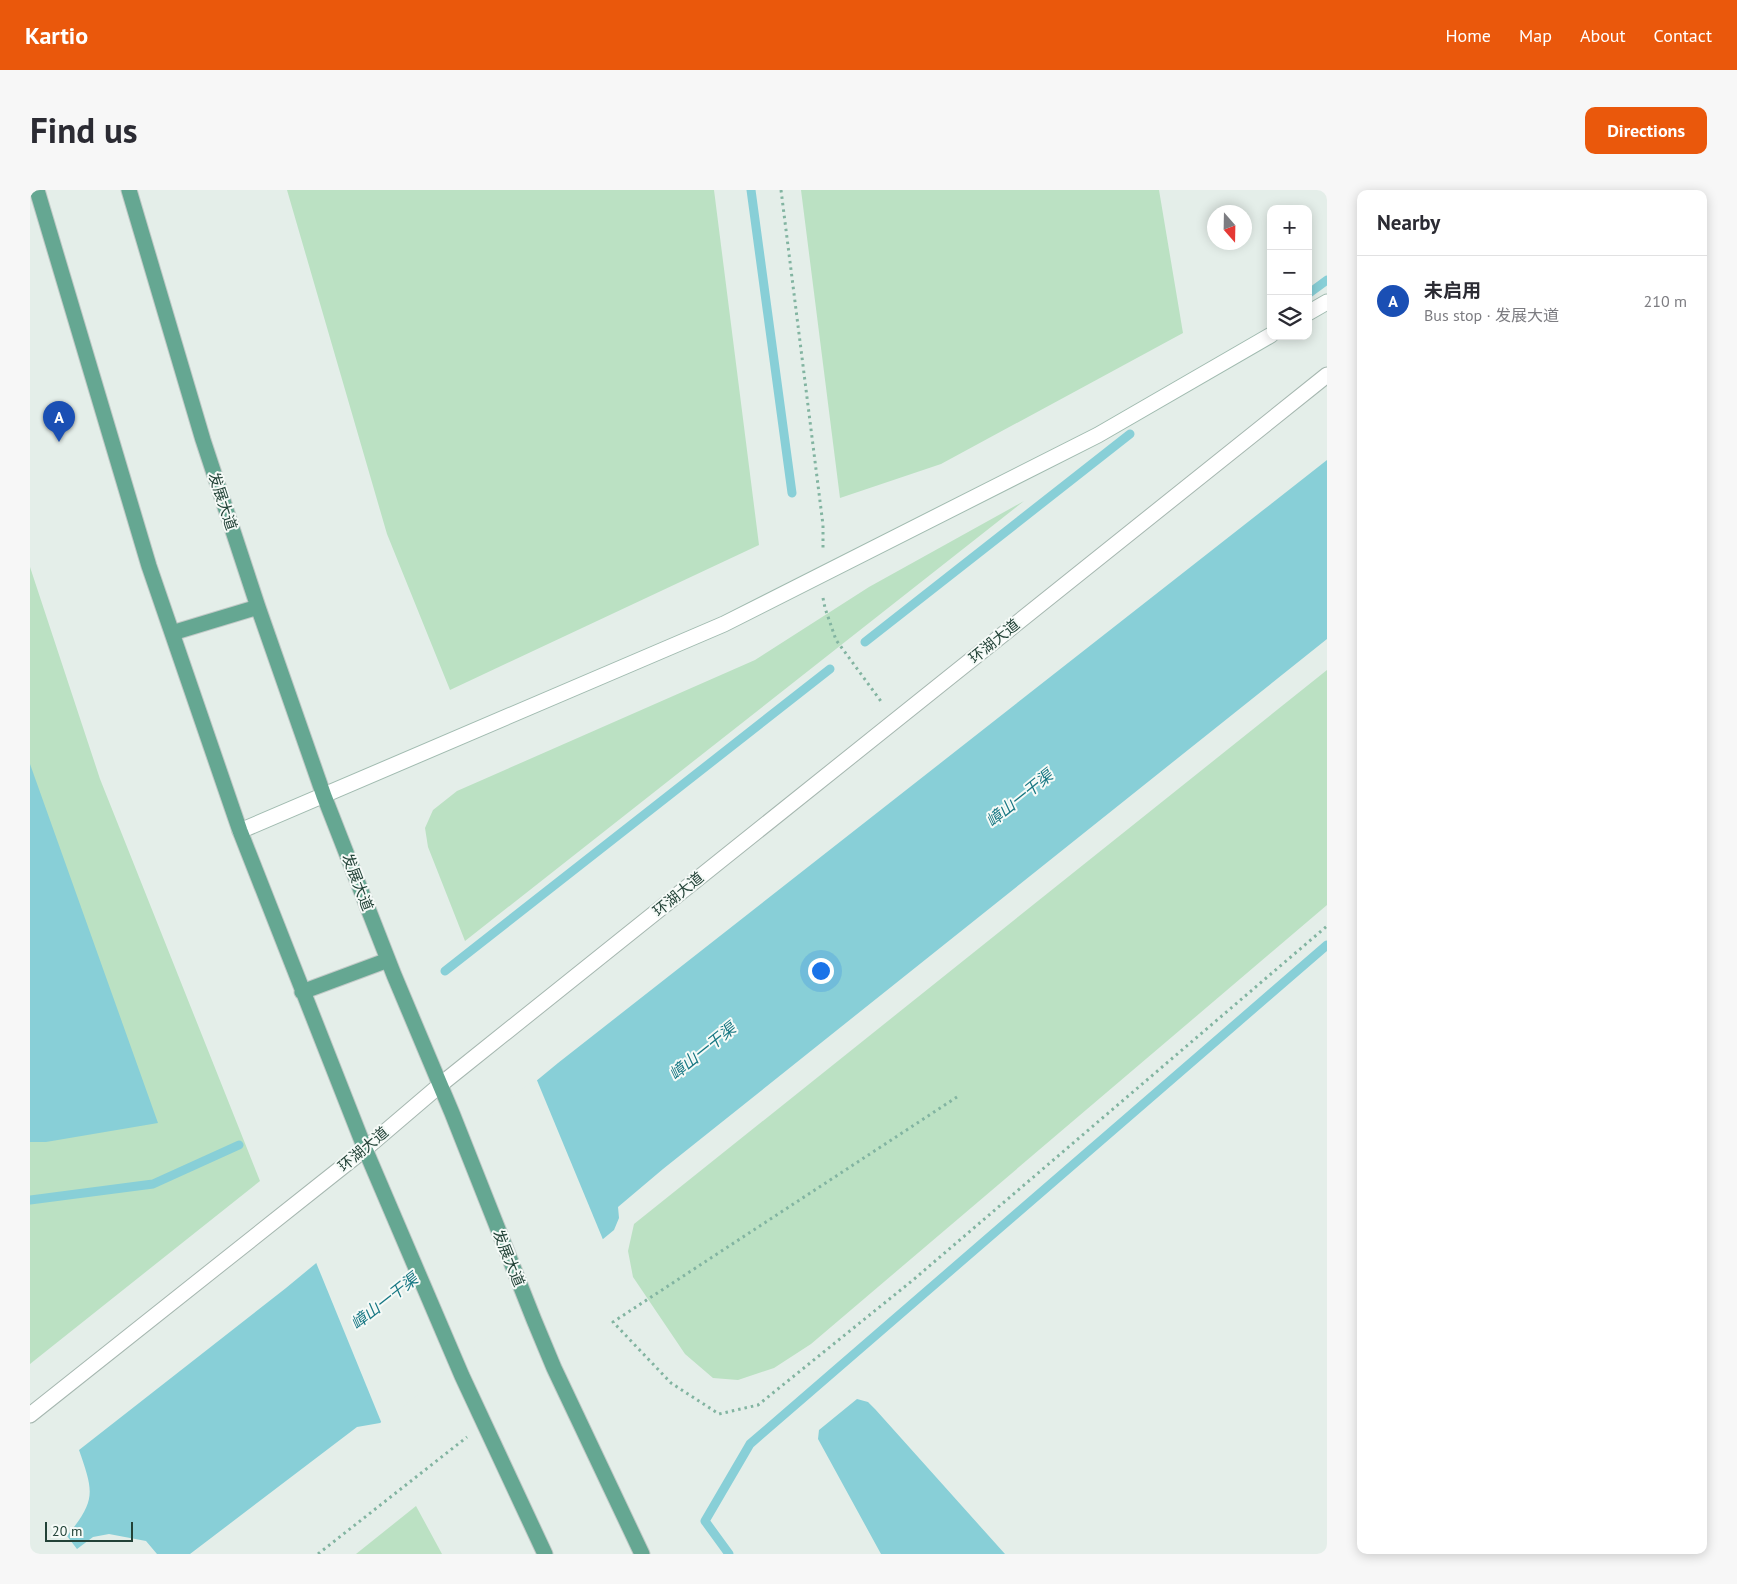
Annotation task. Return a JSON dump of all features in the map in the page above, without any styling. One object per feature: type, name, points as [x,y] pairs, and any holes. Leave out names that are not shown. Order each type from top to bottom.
[{"type":"main road","points":[[38,190],[149,566],[240,831],[365,1149],[462,1376],[545,1554]]},
{"type":"main road","name":"发展大道","points":[[129,190],[203,440],[258,607],[324,796],[388,960],[452,1113],[554,1368],[642,1554]]},
{"type":"main road","points":[[172,632],[258,607]]},
{"type":"main road","points":[[302,992],[388,960]]},
{"type":"street","points":[[1312,311],[1327,302]]},
{"type":"street","points":[[240,831],[724,624],[1098,436],[1267,337]]},
{"type":"street","name":"环湖大道","points":[[30,1415],[365,1149],[440,1085],[1327,375]]},
{"type":"path","points":[[781,190],[823,525],[819,576],[825,608],[836,640],[895,720]]},
{"type":"path","points":[[957,1097],[613,1322],[671,1383],[719,1414],[758,1405],[913,1280],[1327,926]]},
{"type":"path","points":[[318,1554],[484,1424]]},
{"type":"green space","points":[[287,190],[714,190],[759,545],[450,690],[387,534]]},
{"type":"green space","points":[[801,190],[1159,190],[1183,333],[941,464],[840,498]]},
{"type":"green space","points":[[1024,501],[465,941],[428,847],[425,828],[433,810],[457,791],[755,660],[869,587]]},
{"type":"green space","points":[[30,567],[100,779],[260,1181],[30,1364]]},
{"type":"green space","points":[[1327,670],[1327,905],[811,1344],[774,1368],[738,1380],[713,1378],[685,1354],[633,1277],[628,1251],[634,1224]]},
{"type":"green space","points":[[416,1506],[442,1554],[356,1554]]},
{"type":"water","name":"嶂山一干渠","points":[[1327,460],[1327,639],[663,1169],[618,1207],[619,1218],[614,1230],[380,1423],[357,1427],[190,1554],[157,1554],[146,1541],[109,1534],[93,1537],[77,1549],[67,1536],[83,1513],[90,1496],[88,1477],[79,1450],[286,1288],[558,1063]]},
{"type":"water","points":[[30,764],[158,1123],[46,1142],[30,1142]]},
{"type":"water","points":[[857,1399],[868,1402],[875,1409],[1005,1554],[881,1554],[818,1439],[819,1430]]},
{"type":"pier","points":[[536,1078],[604,1242],[382,1424],[315,1260]]},
{"type":"waterway","points":[[751,190],[792,493]]},
{"type":"waterway","points":[[1312,291],[1327,280]]},
{"type":"waterway","points":[[865,642],[1130,434]]},
{"type":"waterway","points":[[445,971],[830,669]]},
{"type":"waterway","points":[[729,1554],[705,1521],[750,1444],[1327,945]]},
{"type":"waterway","points":[[30,1200],[153,1184],[239,1145]]},
{"type":"place","name":"未启用","points":[[59,442]]}]
